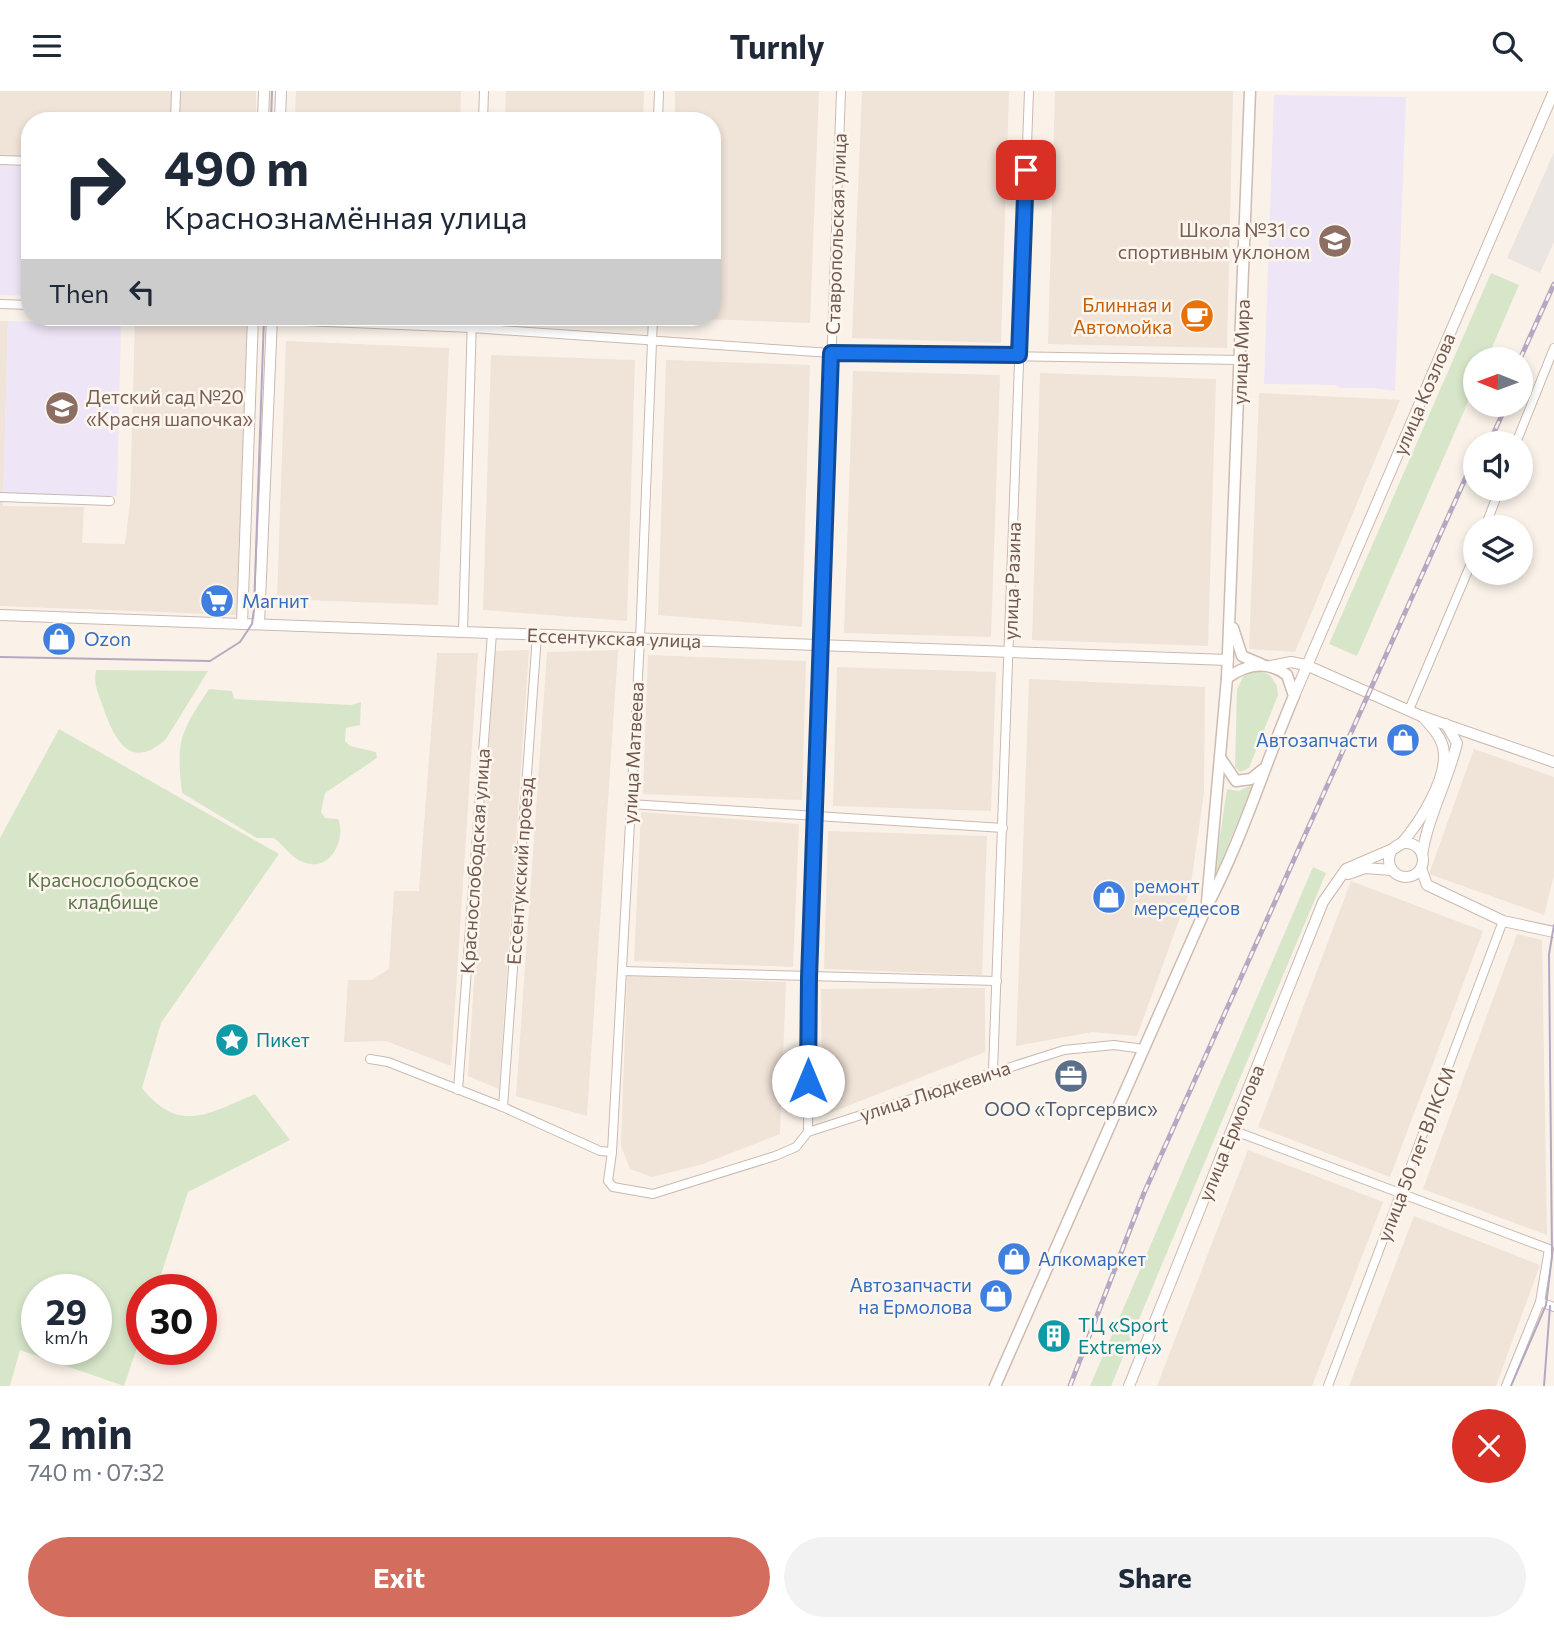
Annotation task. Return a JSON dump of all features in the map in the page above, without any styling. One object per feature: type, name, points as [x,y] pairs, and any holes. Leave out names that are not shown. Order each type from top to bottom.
[{"type":"main road","name":"улица Мира","points":[[1206,908],[1228,660],[1250,91]]},
{"type":"main road","name":"улица Мира","points":[[1230,612],[1238,649],[1249,660],[1287,675],[1294,696]]},
{"type":"main road","points":[[1227,678],[1241,669],[1267,665]]},
{"type":"main road","points":[[995,1386],[1206,908],[1228,867],[1262,769],[1294,696]]},
{"type":"main road","points":[[1221,759],[1236,781],[1251,779],[1262,769]]},
{"type":"street","points":[[175,112],[176,91]]},
{"type":"street","points":[[263,112],[264,91]]},
{"type":"street","points":[[280,112],[281,91]]},
{"type":"street","points":[[483,112],[484,91]]},
{"type":"street","points":[[658,112],[659,91]]},
{"type":"street","name":"Ставропольская улица","points":[[808,1132],[814,813],[841,91]]},
{"type":"street","name":"улица Разина","points":[[993,1071],[1029,91]]},
{"type":"street","name":"улица Козлова","points":[[1294,696],[1550,92]]},
{"type":"street","points":[[0,160],[21,161]]},
{"type":"street","points":[[0,304],[21,305]]},
{"type":"street","points":[[242,624],[253,326]]},
{"type":"street","points":[[259,624],[272,326]]},
{"type":"street","points":[[432,326],[831,353],[1241,360]]},
{"type":"street","name":"улица Матвеева","points":[[613,1187],[608,1181],[612,1152],[640,640],[653,326]]},
{"type":"street","points":[[463,631],[472,328]]},
{"type":"street","points":[[1521,431],[1554,348]]},
{"type":"street","points":[[0,496],[110,501]]},
{"type":"street","points":[[1409,710],[1463,582]]},
{"type":"street","name":"Ессентукская улица","points":[[0,615],[1228,660]]},
{"type":"street","name":"Краснослободская улица","points":[[458,1090],[492,633]]},
{"type":"street","name":"Ессентукский проезд","points":[[503,1107],[537,635]]},
{"type":"street","points":[[1267,665],[1291,662],[1306,665],[1421,716],[1554,762]]},
{"type":"street","points":[[1392,870],[1390,857],[1425,810],[1440,775],[1444,757],[1436,733],[1421,716]]},
{"type":"street","points":[[1427,885],[1421,868],[1424,836],[1451,770],[1457,743],[1446,724]]},
{"type":"street","points":[[630,804],[814,813],[1003,828]]},
{"type":"street","points":[[1398,846],[1413,845],[1422,855]]},
{"type":"street","name":"улица Ермолова","points":[[1129,1386],[1318,914],[1335,880],[1356,863],[1398,846]]},
{"type":"street","points":[[1335,880],[1365,868],[1392,870],[1503,921],[1554,932]]},
{"type":"street","points":[[1407,877],[1421,868]]},
{"type":"street","name":"улица 50 лет ВЛКСМ","points":[[1328,1386],[1503,921]]},
{"type":"street","points":[[622,971],[997,981]]},
{"type":"street","name":"улица Людкевича","points":[[613,1187],[653,1194],[775,1156],[796,1147],[808,1132],[1064,1050],[1114,1045],[1144,1048]]},
{"type":"street","points":[[370,1059],[388,1062],[503,1107],[600,1151],[612,1152]]},
{"type":"street","points":[[1232,1130],[1549,1249],[1540,1302],[1506,1386]]},
{"type":"street","points":[[1540,1302],[1554,1307]]},
{"type":"shaded area","points":[[0,91],[256,91],[256,112],[21,112],[21,159],[0,158]]},
{"type":"shaded area","points":[[296,91],[461,91],[460,112],[295,112]]},
{"type":"shaded area","points":[[506,91],[644,91],[643,112],[505,112]]},
{"type":"shaded area","points":[[675,91],[819,91],[810,323],[721,320],[721,112],[675,112]]},
{"type":"shaded area","points":[[862,91],[1009,91],[1001,343],[852,338]]},
{"type":"shaded area","points":[[1055,91],[1233,91],[1227,348],[1048,344]]},
{"type":"shaded area","name":"Школа №31 со спортивным уклоном","points":[[1274,95],[1406,97],[1395,391],[1341,388],[1335,385],[1264,384]]},
{"type":"shaded area","points":[[1554,152],[1554,242],[1540,273],[1507,258]]},
{"type":"shaded area","points":[[0,165],[21,166],[21,296],[0,295]]},
{"type":"shaded area","points":[[0,321],[8,321],[3,506],[84,507],[82,543],[125,544],[130,502],[135,326],[253,326],[237,615],[0,606]]},
{"type":"shaded area","name":"Детский сад №20 «Красня шапочка»","points":[[8,321],[21,321],[21,326],[121,326],[117,496],[3,493]]},
{"type":"shaded area","points":[[286,341],[449,348],[438,605],[277,599]]},
{"type":"shaded area","points":[[491,355],[635,360],[627,621],[483,610]]},
{"type":"shaded area","points":[[666,360],[810,365],[802,627],[658,615]]},
{"type":"shaded area","points":[[853,371],[1000,375],[991,637],[844,633]]},
{"type":"shaded area","points":[[1040,373],[1216,379],[1208,646],[1032,640]]},
{"type":"shaded area","points":[[1259,393],[1400,400],[1295,652],[1249,649]]},
{"type":"shaded area","points":[[529,650],[499,1089],[468,1076],[495,651]]},
{"type":"shaded area","points":[[618,650],[587,1116],[516,1096],[547,652]]},
{"type":"shaded area","points":[[437,653],[478,653],[451,1066],[386,1041],[344,1042],[348,980],[371,980],[389,969],[394,891],[419,891]]},
{"type":"shaded area","points":[[648,655],[806,661],[802,800],[643,794]]},
{"type":"shaded area","points":[[837,667],[996,672],[991,811],[833,806]]},
{"type":"shaded area","points":[[1029,679],[1205,687],[1204,793],[1190,890],[1137,1036],[1092,1032],[1016,1046]]},
{"type":"shaded area","points":[[1474,749],[1554,777],[1554,875],[1544,915],[1429,874]]},
{"type":"shaded area","points":[[641,812],[799,824],[793,967],[634,961]]},
{"type":"shaded area","points":[[828,831],[987,836],[982,975],[824,969]]},
{"type":"shaded area","points":[[1351,881],[1483,931],[1390,1177],[1258,1127]]},
{"type":"shaded area","points":[[1517,934],[1542,940],[1547,1235],[1423,1189]]},
{"type":"shaded area","points":[[627,976],[786,982],[780,1134],[703,1164],[652,1177],[630,1169],[621,1146]]},
{"type":"shaded area","points":[[985,988],[985,1052],[822,1116],[821,989]]},
{"type":"shaded area","points":[[1248,1150],[1383,1202],[1312,1386],[1157,1386]]},
{"type":"shaded area","points":[[1414,1216],[1540,1265],[1496,1386],[1349,1386]]},
{"type":"green space","points":[[1491,273],[1519,285],[1492,347],[1463,347],[1463,413],[1357,656],[1329,644]]},
{"type":"green space","points":[[96,670],[208,671],[166,739],[143,752],[133,752],[118,740],[107,719],[97,689]]},
{"type":"green space","points":[[1256,670],[1270,675],[1277,686],[1278,695],[1249,768],[1240,772],[1235,767],[1237,689],[1244,675]]},
{"type":"green space","points":[[209,689],[232,691],[234,699],[351,705],[361,702],[360,725],[346,728],[345,741],[350,746],[376,752],[377,758],[325,793],[321,812],[325,818],[338,819],[340,834],[336,849],[325,861],[310,864],[298,860],[274,838],[257,838],[182,793],[182,738]]},
{"type":"green space","name":"Краснослободское кладбище","points":[[59,729],[279,854],[161,1023],[142,1088],[156,1103],[182,1116],[209,1113],[255,1094],[290,1140],[188,1192],[161,1274],[126,1274],[126,1365],[131,1365],[124,1386],[63,1365],[112,1365],[112,1274],[21,1274],[21,1350],[10,1386],[0,1386],[0,838]]},
{"type":"green space","points":[[1253,784],[1213,882],[1227,789],[1239,791]]},
{"type":"green space","points":[[1313,867],[1326,873],[1111,1386],[1090,1386]]},
{"type":"tram line","points":[[271,112],[272,91]]},
{"type":"tram line","points":[[0,657],[210,661],[240,642],[252,624],[254,609],[264,326]]},
{"type":"tram line","points":[[1511,1386],[1546,1305],[1552,1256],[1549,954],[1554,925]]},
{"type":"tram line","points":[[1544,1386],[1550,1306]]},
{"type":"railway","points":[[1525,347],[1554,284]]},
{"type":"railway","points":[[1495,431],[1501,417]]},
{"type":"railway","points":[[1070,1386],[1144,1193],[1463,484]]},
{"type":"place","name":"Школа №31 со спортивным уклоном","points":[[1335,241]]},
{"type":"place","name":"Блинная и Автомойка","points":[[1197,316]]},
{"type":"place","name":"Детский сад №20 «Красня шапочка»","points":[[62,408]]},
{"type":"place","name":"Магнит","points":[[217,601]]},
{"type":"place","name":"Ozon","points":[[59,639]]},
{"type":"place","name":"Автозапчасти","points":[[1403,740]]},
{"type":"place","name":"ремонт мерседесов","points":[[1109,897]]},
{"type":"place","name":"Пикет","points":[[232,1040]]},
{"type":"place","name":"ООО «Торгсервис»","points":[[1071,1076]]},
{"type":"place","name":"Алкомаркет","points":[[1014,1259]]},
{"type":"place","name":"Автозапчасти на Ермолова","points":[[996,1296]]},
{"type":"place","name":"ТЦ «Sport Extreme»","points":[[1054,1336]]},
{"type":"route","points":[[808,1081],[809,978],[831,353],[1019,355],[1026,170]]}]
